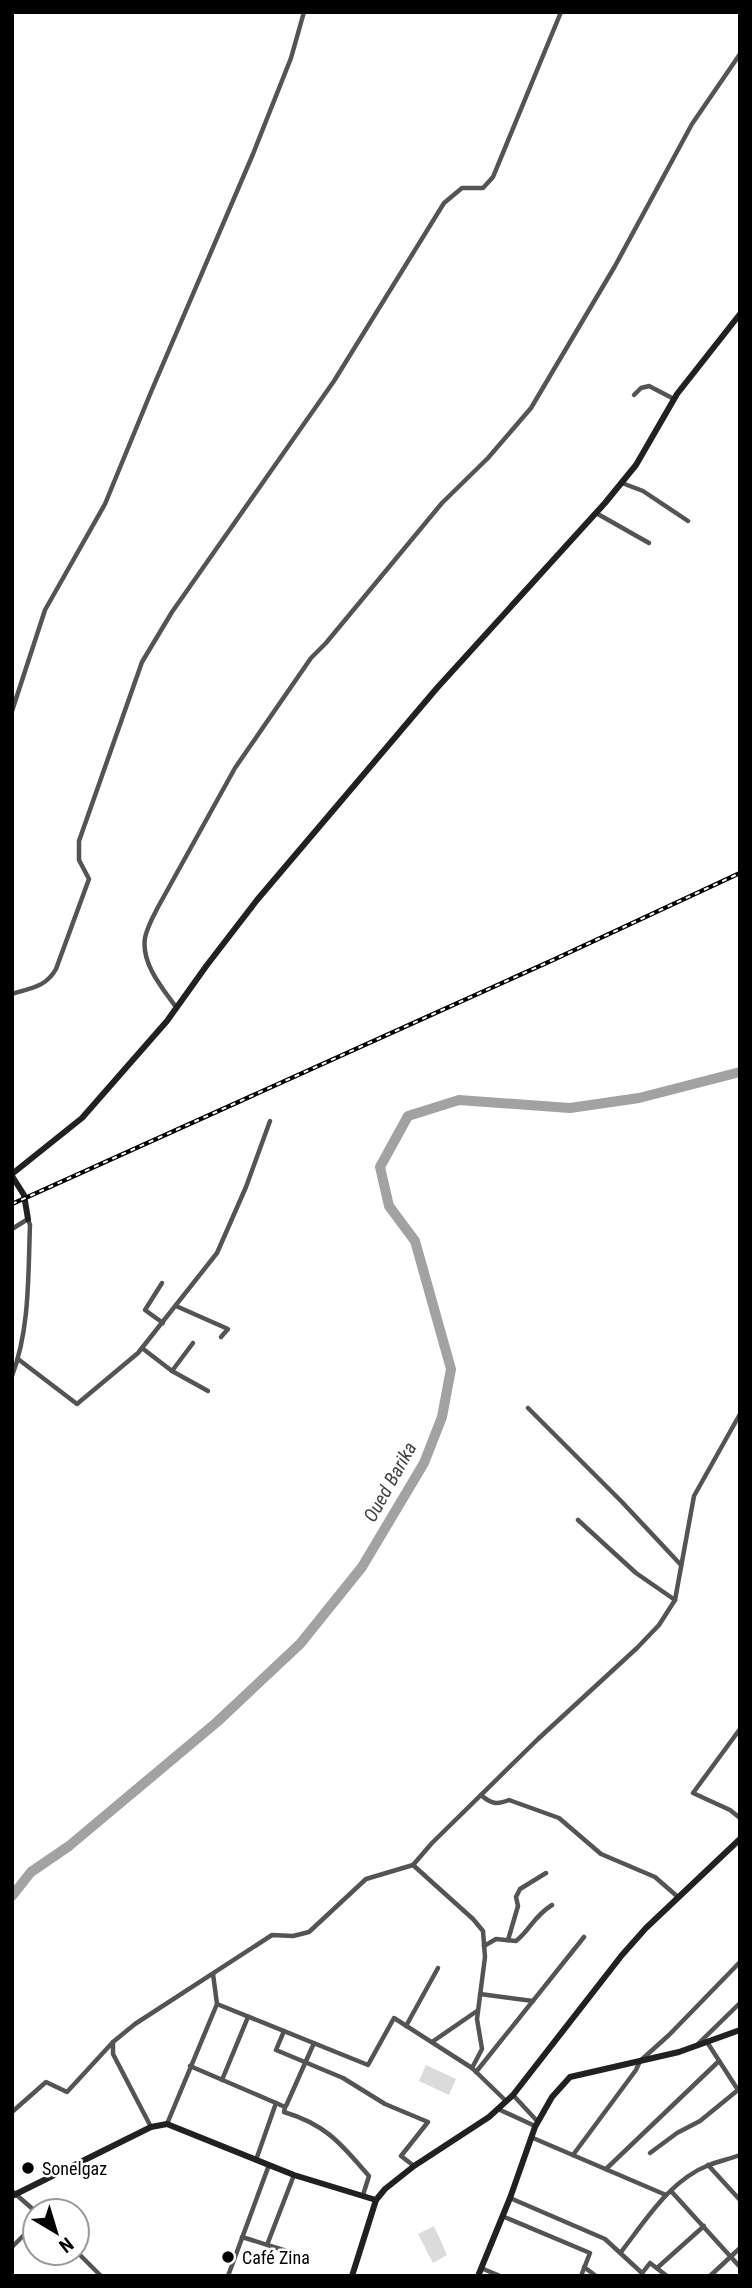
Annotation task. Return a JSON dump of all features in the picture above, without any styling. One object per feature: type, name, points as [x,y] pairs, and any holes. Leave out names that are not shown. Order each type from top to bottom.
[{"type":"street","points":[[12,711],[45,610],[106,504],[253,154],[291,58],[304,12]]},
{"type":"street","points":[[12,994],[42,985],[56,969],[89,879],[79,860],[79,841],[142,662],[172,612],[334,381],[444,203],[462,188],[483,188],[493,177],[561,12]]},
{"type":"street","points":[[176,1007],[151,967],[145,940],[158,907],[234,768],[311,658],[442,503],[488,458],[531,408],[615,266],[692,124],[740,54]]},
{"type":"street","points":[[12,1376],[22,1349],[30,1225],[24,1195],[12,1175],[82,1118],[176,1007],[257,900],[437,688],[596,513],[636,465],[674,399],[740,314]]},
{"type":"street","points":[[634,395],[641,388],[649,386],[674,399]]},
{"type":"street","points":[[622,482],[643,491],[688,521]]},
{"type":"street","points":[[596,513],[649,543]]},
{"type":"street","points":[[18,1359],[76,1404],[142,1348],[217,1253],[246,1187],[270,1121]]},
{"type":"street","points":[[12,1229],[28,1219]]},
{"type":"street","points":[[162,1283],[145,1310],[163,1323]]},
{"type":"street","points":[[176,1306],[228,1329],[221,1337]]},
{"type":"street","points":[[172,1371],[192,1343]]},
{"type":"street","points":[[142,1348],[172,1371],[208,1391]]},
{"type":"street","points":[[528,1408],[622,1502],[681,1566]]},
{"type":"street","points":[[12,2112],[46,2082],[67,2092],[113,2042],[135,2024],[272,1935],[293,1936],[309,1932],[366,1879],[413,1865],[481,1795],[659,1625],[675,1600],[694,1496],[740,1414]]},
{"type":"street","points":[[578,1520],[636,1573],[675,1600]]},
{"type":"street","points":[[740,1729],[693,1793],[730,1810],[740,1818]]},
{"type":"street","points":[[481,1795],[492,1803],[500,1804],[509,1800],[559,1818],[601,1854],[655,1877],[678,1897]]},
{"type":"street","points":[[352,2276],[376,2200],[385,2189],[414,2166],[489,2117],[513,2095],[622,1955],[678,1897],[740,1839]]},
{"type":"street","points":[[413,1865],[483,1931],[485,1957],[477,2019],[482,2049],[474,2070]]},
{"type":"street","points":[[508,1940],[518,1906],[516,1896],[520,1889],[546,1872]]},
{"type":"street","points":[[484,1946],[496,1940],[516,1941],[525,1934],[534,1918],[552,1905]]},
{"type":"street","points":[[474,2070],[584,1937]]},
{"type":"street","points":[[573,2155],[640,2061],[740,1962]]},
{"type":"street","points":[[406,2026],[439,1968]]},
{"type":"street","points":[[167,2124],[218,2004],[213,1974]]},
{"type":"street","points":[[480,1994],[533,2001]]},
{"type":"street","points":[[695,2047],[740,2003]]},
{"type":"street","points":[[218,2004],[368,2065],[394,2018],[474,2070],[506,2101]]},
{"type":"street","points":[[432,2042],[478,2010]]},
{"type":"street","points":[[222,2080],[248,2017]]},
{"type":"street","points":[[478,2276],[537,2124],[552,2097],[570,2077],[695,2047],[740,2030]]},
{"type":"street","points":[[284,2031],[276,2050],[343,2078],[385,2104],[428,2122],[411,2140],[401,2156],[414,2166]]},
{"type":"street","points":[[113,2042],[113,2054],[151,2127]]},
{"type":"street","points":[[650,2153],[677,2133],[700,2121],[739,2091],[707,2042]]},
{"type":"street","points":[[314,2043],[284,2112],[308,2119],[339,2141],[369,2176],[363,2195]]},
{"type":"street","points":[[606,2169],[719,2061]]},
{"type":"street","points":[[190,2066],[285,2107]]},
{"type":"street","points":[[513,2095],[537,2124]]},
{"type":"street","points":[[256,2160],[276,2103]]},
{"type":"street","points":[[498,2109],[537,2124]]},
{"type":"street","points":[[13,2193],[40,2184],[151,2127],[167,2124],[294,2175],[376,2200]]},
{"type":"street","points":[[533,2138],[669,2193],[704,2226],[740,2267]]},
{"type":"street","points":[[621,2252],[669,2193],[688,2176],[708,2165],[740,2155]]},
{"type":"street","points":[[228,2276],[269,2165]]},
{"type":"street","points":[[708,2165],[740,2200]]},
{"type":"street","points":[[267,2245],[294,2175]]},
{"type":"street","points":[[510,2199],[605,2239],[641,2274],[650,2263],[667,2276]]},
{"type":"street","points":[[501,2216],[590,2253],[581,2276]]},
{"type":"street","points":[[657,2268],[704,2226]]},
{"type":"street","points":[[242,2236],[293,2253]]},
{"type":"street","points":[[710,2276],[740,2248]]},
{"type":"street","points":[[481,2267],[500,2276]]},
{"type":"street","points":[[584,2267],[596,2276]]},
{"type":"shaded area","points":[[426,2065],[456,2079],[449,2095],[419,2081]]},
{"type":"shaded area","points":[[434,2226],[447,2255],[433,2263],[418,2234]]},
{"type":"waterway","name":"Oued Barika","points":[[12,1896],[31,1872],[69,1846],[217,1722],[300,1644],[362,1567],[424,1463],[442,1417],[451,1369],[415,1241],[389,1206],[380,1167],[408,1116],[459,1100],[570,1108],[639,1098],[740,1072]]},
{"type":"railway","points":[[12,1204],[740,873]]},
{"type":"place","name":"Sonelgaz","points":[[28,2168]]},
{"type":"place","name":"Café Zina","points":[[228,2257]]}]
